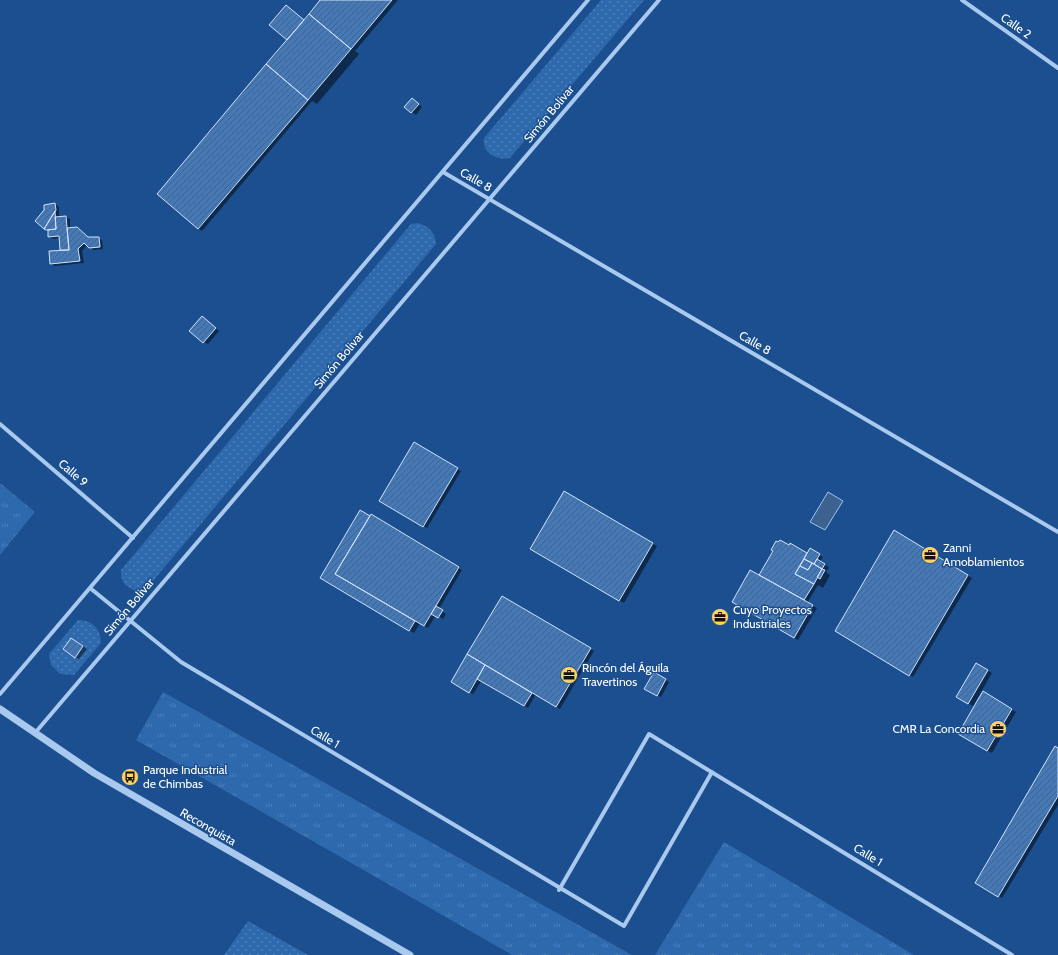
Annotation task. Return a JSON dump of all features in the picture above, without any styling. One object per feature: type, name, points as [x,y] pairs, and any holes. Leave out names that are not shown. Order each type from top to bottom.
[{"type":"street","points":[[0,694],[588,0]]},
{"type":"street","name":"Simón Bolivar","points":[[35,734],[659,0]]},
{"type":"street","name":"Calle 2","points":[[962,0],[1058,68]]},
{"type":"street","name":"Calle 8","points":[[443,172],[1058,532]]},
{"type":"street","name":"Calle 9","points":[[0,424],[133,538]]},
{"type":"street","name":"Calle 1","points":[[90,588],[181,662],[560,890],[624,926],[712,772]]},
{"type":"street","name":"Reconquista","points":[[0,709],[94,773],[410,955]]},
{"type":"street","name":"Calle 1","points":[[560,890],[649,734],[1012,955]]},
{"type":"green space","points":[[601,0],[644,0],[510,158],[505,159],[491,155],[485,148],[484,138]]},
{"type":"green space","points":[[417,223],[431,230],[435,236],[436,244],[147,588],[137,590],[128,587],[122,580],[121,570],[411,224]]},
{"type":"green space","points":[[0,483],[35,512],[0,555]]},
{"type":"green space","points":[[78,620],[83,620],[95,626],[101,638],[101,643],[74,675],[60,674],[51,665],[49,654]]},
{"type":"green space","points":[[163,692],[632,955],[512,955],[136,740]]},
{"type":"green space","points":[[724,842],[914,955],[655,955]]},
{"type":"green space","points":[[248,921],[308,955],[224,955]]},
{"type":"shaded area","points":[[828,492],[843,501],[825,530],[810,522]]},
{"type":"building","points":[[320,0],[392,0],[351,49],[309,14]]},
{"type":"building","points":[[286,5],[304,20],[287,40],[269,25]]},
{"type":"building","points":[[309,14],[351,49],[308,100],[266,64]]},
{"type":"building","points":[[266,64],[308,100],[198,229],[157,194]]},
{"type":"building","points":[[412,98],[419,104],[411,113],[404,107]]},
{"type":"building","points":[[55,203],[56,210],[44,229],[35,221],[44,210],[44,205]]},
{"type":"building","points":[[55,211],[56,229],[44,229]]},
{"type":"building","points":[[66,216],[69,250],[60,250],[59,236],[48,237],[48,230],[56,229],[55,217]]},
{"type":"building","points":[[77,227],[88,237],[99,237],[100,247],[89,248],[84,243],[78,249],[80,261],[50,264],[49,251],[69,250],[67,228]]},
{"type":"building","points":[[202,316],[216,328],[203,343],[189,331]]},
{"type":"building","points":[[414,442],[458,468],[423,527],[379,501]]},
{"type":"building","points":[[564,491],[653,543],[619,601],[530,549]]},
{"type":"building","points":[[360,510],[370,516],[335,574],[415,621],[409,631],[320,578]]},
{"type":"building","points":[[371,514],[459,567],[424,626],[335,574]]},
{"type":"building","points":[[894,530],[968,575],[909,676],[835,631]]},
{"type":"building","points":[[780,540],[789,545],[790,543],[807,553],[795,574],[814,584],[804,600],[759,575],[773,551],[771,550],[776,541],[778,542]]},
{"type":"building","points":[[810,548],[820,554],[814,564],[804,559]]},
{"type":"building","points":[[804,559],[812,563],[808,570],[800,566]]},
{"type":"building","points":[[817,559],[825,564],[822,569],[814,564]]},
{"type":"building","points":[[812,563],[822,569],[814,584],[795,574],[800,566],[808,570]]},
{"type":"building","points":[[822,569],[825,570],[820,579],[817,577]]},
{"type":"building","points":[[750,570],[813,605],[794,638],[732,602]]},
{"type":"building","points":[[502,596],[591,648],[556,707],[467,654]]},
{"type":"building","points":[[436,606],[443,610],[438,618],[431,614]]},
{"type":"building","points":[[71,638],[83,646],[75,658],[63,649]]},
{"type":"building","points":[[467,654],[485,665],[469,693],[451,682]]},
{"type":"building","points":[[976,663],[988,670],[968,704],[956,697]]},
{"type":"building","points":[[485,665],[532,693],[524,706],[477,679]]},
{"type":"building","points":[[654,672],[666,679],[657,696],[644,689]]},
{"type":"building","points":[[983,691],[1012,709],[987,751],[958,734]]},
{"type":"building","points":[[1055,746],[1058,748],[1058,796],[998,897],[975,883]]},
{"type":"place","name":"Zanni Amoblamientos","points":[[930,555]]},
{"type":"place","name":"Cuyo Proyectos Industriales","points":[[720,617]]},
{"type":"place","name":"Rincón del Águila Travertinos","points":[[569,675]]},
{"type":"place","name":"CMR La Concordia","points":[[998,729]]},
{"type":"place","name":"Parque Industrial de Chimbas","points":[[130,777]]}]
